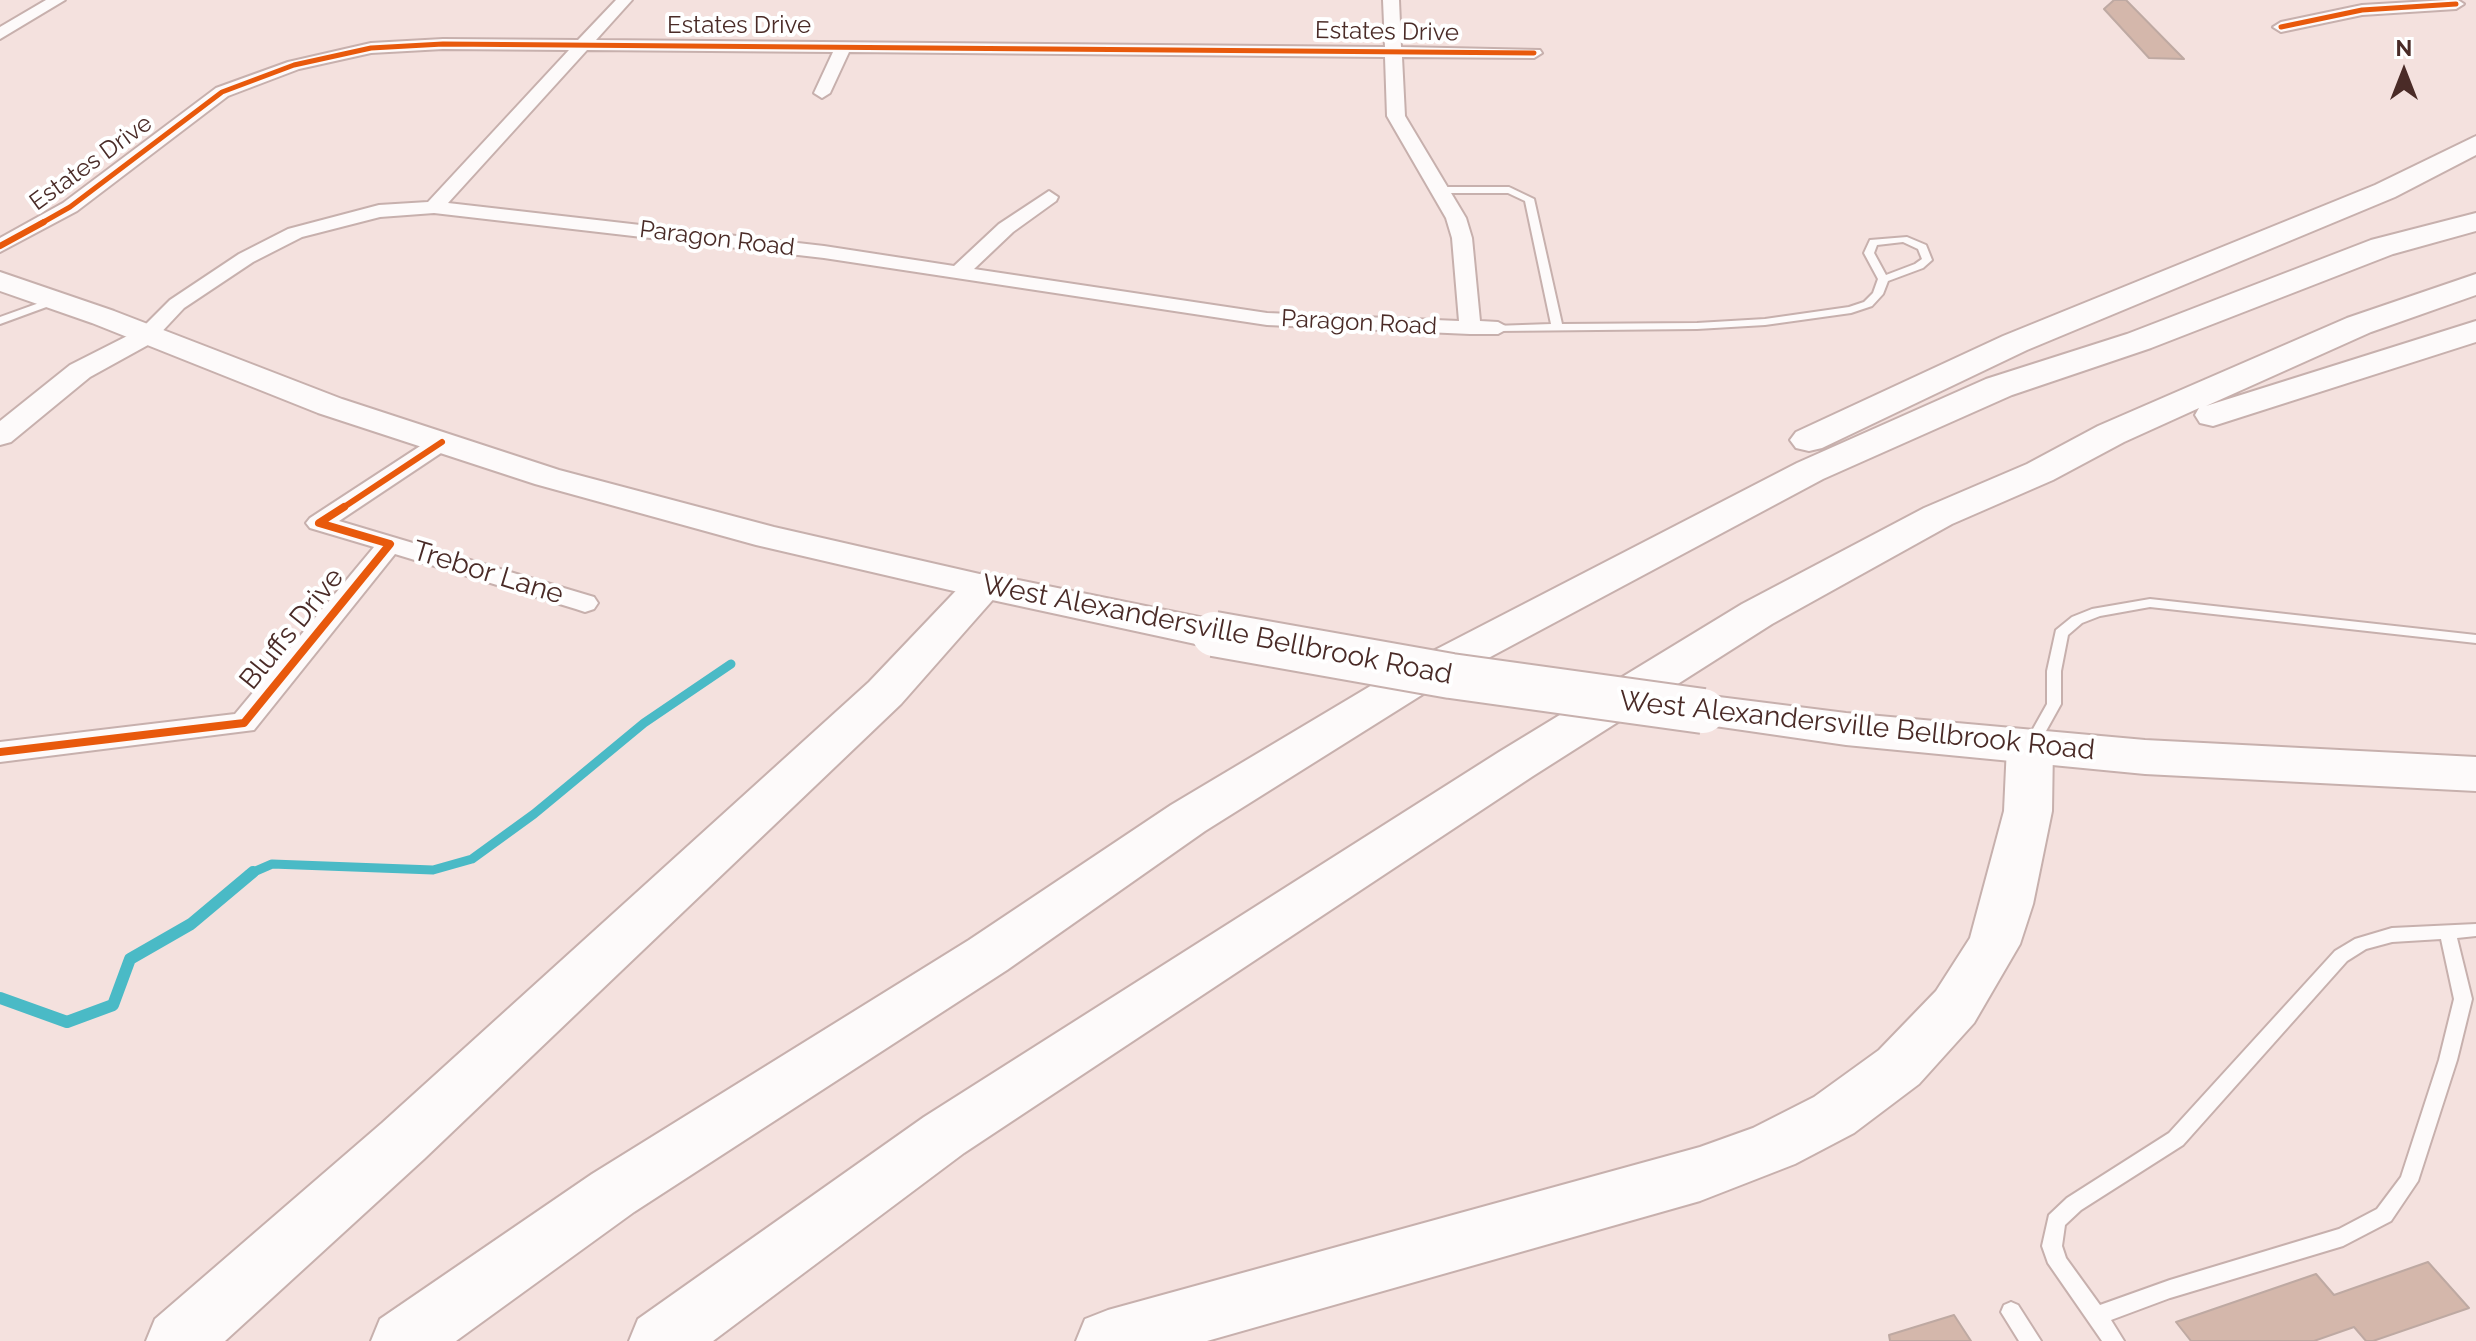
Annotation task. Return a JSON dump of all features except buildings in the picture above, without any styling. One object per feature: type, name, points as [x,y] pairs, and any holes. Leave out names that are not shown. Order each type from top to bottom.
[{"type":"main road","points":[[1589,586],[1808,441],[2015,343],[2385,191],[2476,144]]},
{"type":"main road","points":[[403,1341],[613,1193],[988,955],[1188,818],[1420,676],[1810,471],[1999,387],[2139,341],[2382,247],[2476,222]]},
{"type":"main road","name":"West Alexandersville Bellbrook Road","points":[[0,281],[147,334],[330,406],[547,477],[769,537],[1214,634],[1451,676],[1703,711],[2145,757],[2476,774]]},
{"type":"main road","points":[[661,1341],[944,1135],[1516,764],[1757,614],[1938,516],[2040,472],[2111,434],[2359,325],[2476,284]]},
{"type":"main road","points":[[2040,472],[2476,331]]},
{"type":"main road","points":[[178,1341],[403,1141],[885,693],[984,586]]},
{"type":"main road","points":[[1108,1341],[1700,1174],[1774,1146],[1834,1115],[1908,1057],[1955,1007],[1994,944],[2007,904],[2028,811],[2030,746]]},
{"type":"street","points":[[0,34],[57,0]]},
{"type":"street","points":[[434,207],[624,0]]},
{"type":"street","points":[[1391,0],[1396,116],[1456,218],[1462,238],[1470,328]]},
{"type":"street","points":[[2281,27],[2362,10],[2455,2],[2469,17]]},
{"type":"street","points":[[0,11],[36,13]]},
{"type":"street","name":"Estates Drive","points":[[0,246],[70,207],[205,103],[270,72],[327,56],[402,45],[1534,53]]},
{"type":"street","points":[[822,93],[843,47]]},
{"type":"street","points":[[959,272],[1006,228],[1049,197]]},
{"type":"street","name":"Paragon Road","points":[[0,436],[80,371],[147,334],[188,296],[246,258],[295,233],[356,216],[434,207],[824,252],[1267,319],[1498,328]]},
{"type":"street","name":"Bluffs Drive","points":[[0,752],[244,723],[390,544],[319,523],[442,442]]},
{"type":"street","name":"Trebor Lane","points":[[390,544],[585,603]]},
{"type":"lane","points":[[1440,190],[1509,190],[1529,199],[1557,327]]},
{"type":"lane","points":[[1498,328],[1711,325],[1765,322],[1836,312],[1868,304],[1878,294],[1883,279],[1869,253],[1873,242],[1904,239],[1922,247],[1927,260],[1883,279]]},
{"type":"lane","points":[[0,321],[56,300]]},
{"type":"lane","points":[[2030,746],[2054,704],[2054,671],[2061,633],[2077,620],[2097,612],[2150,603],[2476,639]]},
{"type":"lane","points":[[2114,1341],[2055,1256],[2052,1234],[2061,1215],[2182,1133],[2341,956],[2377,938],[2407,933],[2476,930]]},
{"type":"lane","points":[[2097,1316],[2170,1289],[2343,1237],[2384,1215],[2409,1181],[2448,1060],[2463,999],[2447,931]]},
{"type":"lane","points":[[2011,1312],[2031,1341]]},
{"type":"waterway","points":[[252,873],[272,864],[433,870],[472,859],[534,814],[644,723],[731,664]]},
{"type":"waterway","points":[[0,998],[67,1022],[113,1005],[130,959],[191,924],[252,873]]},
{"type":"cycle path","points":[[2281,27],[2362,10],[2456,4]]},
{"type":"cycle path","points":[[0,246],[70,207],[222,92],[294,65],[371,48],[443,44],[1534,53]]},
{"type":"cycle path","points":[[0,752],[244,723],[390,544],[319,523],[442,442]]}]
